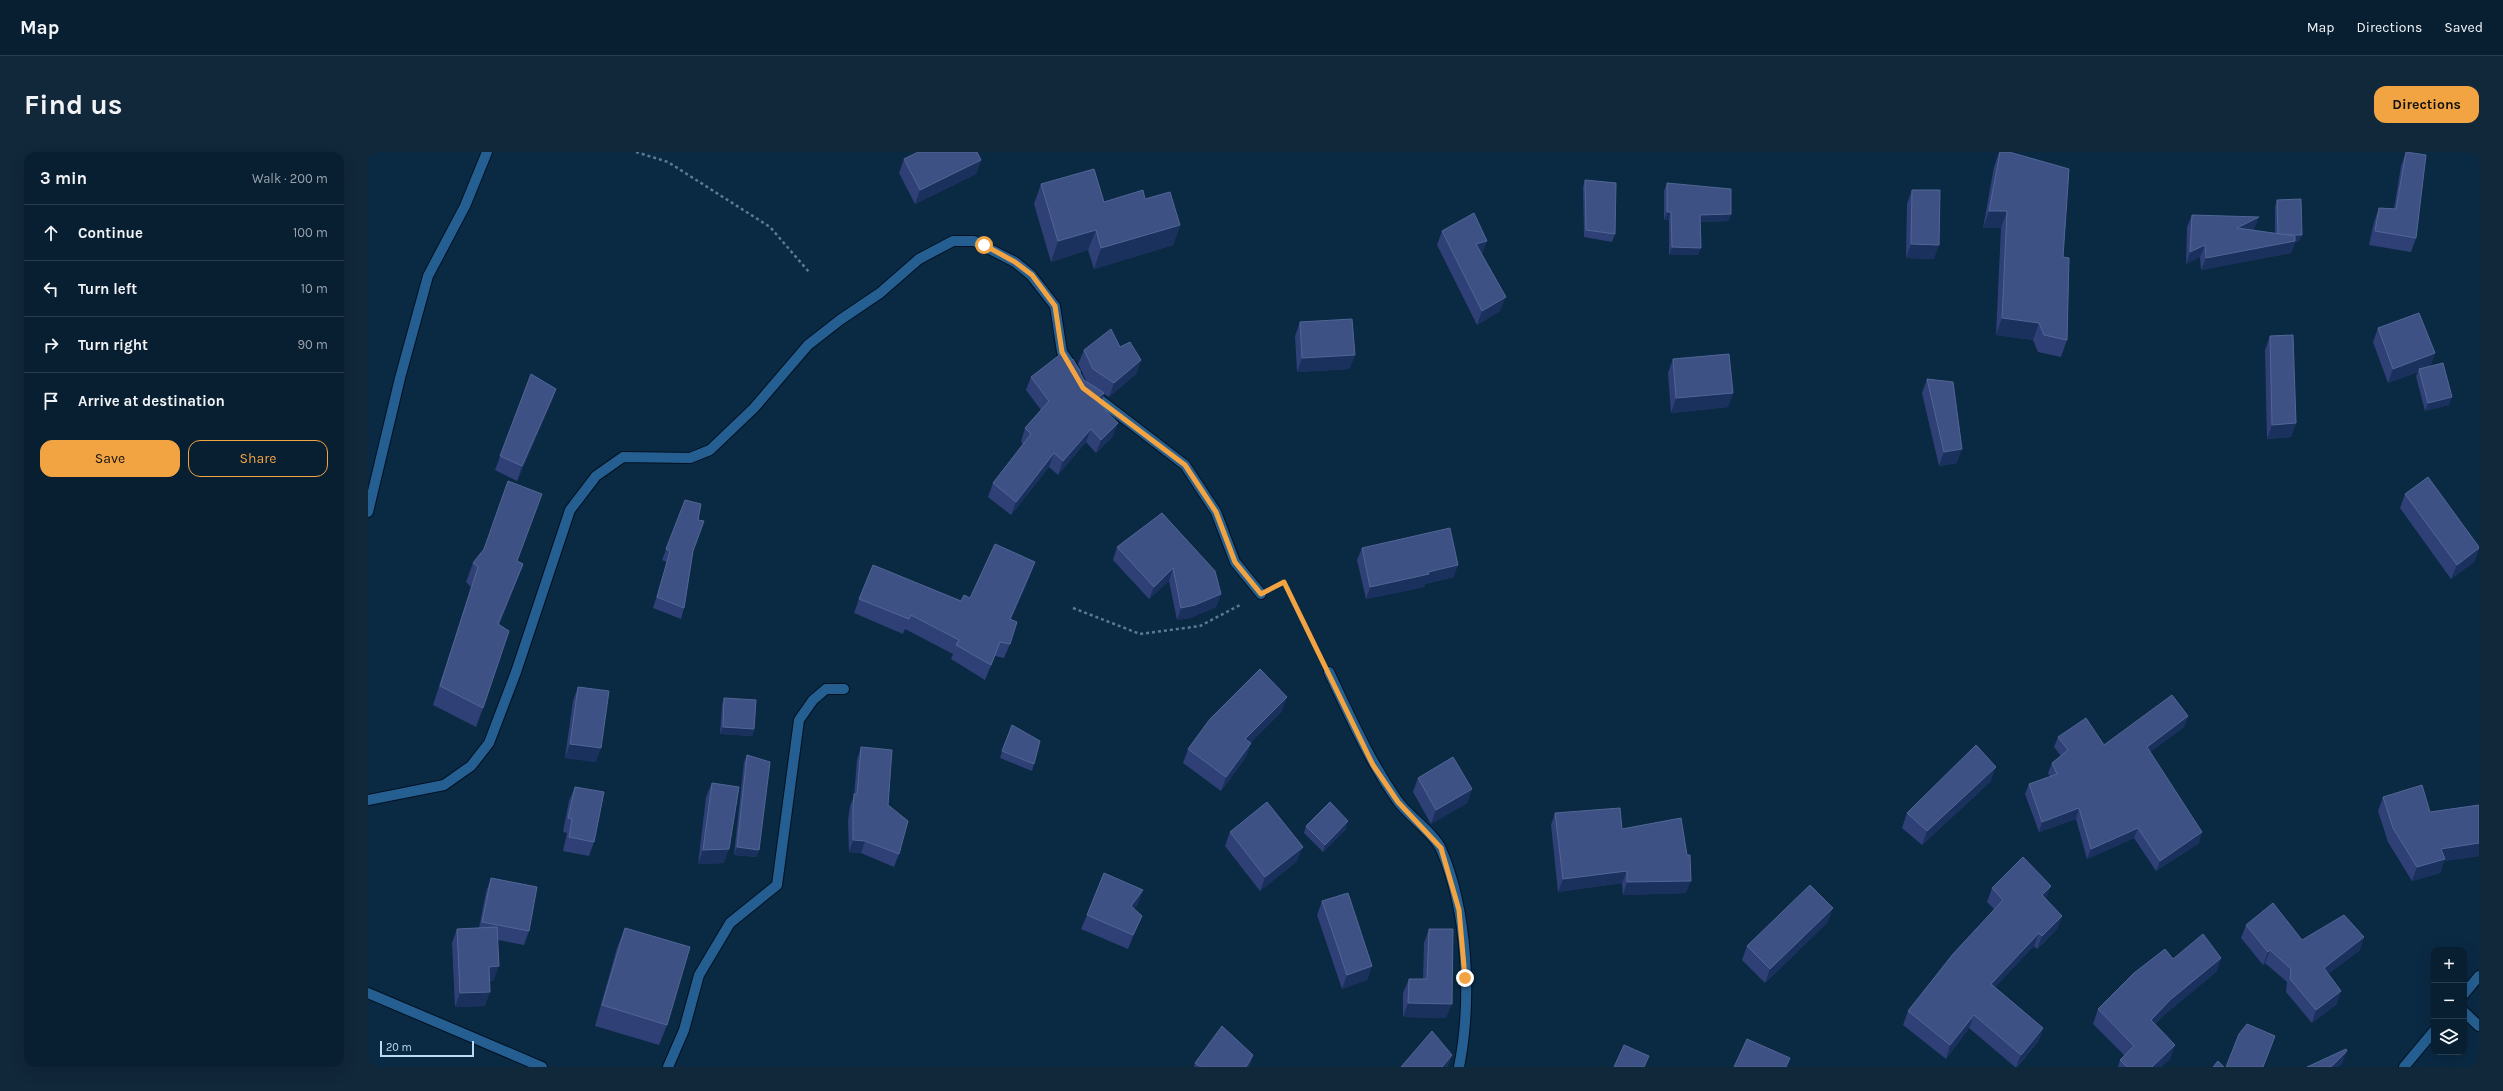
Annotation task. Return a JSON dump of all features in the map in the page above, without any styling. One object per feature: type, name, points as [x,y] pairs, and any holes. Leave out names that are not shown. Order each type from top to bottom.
[{"type":"street","points":[[368,512],[400,378],[428,276],[465,206],[487,152]]},
{"type":"street","points":[[368,800],[444,785],[471,766],[489,743],[516,672],[570,510],[596,476],[623,457],[690,458],[710,450],[754,408],[808,345],[840,320],[880,293],[919,259],[953,241],[974,241],[1015,262],[1032,275],[1055,306],[1062,352],[1082,385],[1185,465],[1216,512],[1235,562],[1261,594]]},
{"type":"street","points":[[1329,672],[1373,765],[1398,802],[1441,848],[1459,910],[1466,992],[1459,1067]]},
{"type":"street","points":[[668,1067],[684,1030],[698,975],[730,923],[777,885],[800,720],[813,700],[826,689],[844,689]]},
{"type":"street","points":[[2467,990],[2479,976]]},
{"type":"street","points":[[368,993],[542,1067]]},
{"type":"street","points":[[2467,1015],[2479,1026]]},
{"type":"street","points":[[2404,1067],[2431,1035]]},
{"type":"path","points":[[636,152],[668,162],[770,227],[809,272]]},
{"type":"path","points":[[1073,608],[1140,634],[1200,626],[1284,582],[1329,672]]},
{"type":"building","points":[[918,152],[977,152],[981,160],[920,190],[904,159]]},
{"type":"building","points":[[2000,152],[2009,152],[2069,169],[2063,257],[2069,258],[2067,340],[2044,335],[2039,323],[2002,318],[2007,211],[1989,211]]},
{"type":"building","points":[[2406,152],[2426,155],[2416,238],[2375,231],[2379,208],[2396,209]]},
{"type":"building","points":[[1094,169],[1104,202],[1143,190],[1145,199],[1170,192],[1180,225],[1101,248],[1096,230],[1058,241],[1041,184]]},
{"type":"building","points":[[1585,180],[1616,183],[1615,234],[1586,230]]},
{"type":"building","points":[[1667,183],[1731,189],[1731,214],[1700,215],[1701,248],[1672,247],[1671,212],[1667,212]]},
{"type":"building","points":[[1912,190],[1940,190],[1939,245],[1911,244]]},
{"type":"building","points":[[2301,199],[2302,235],[2278,234],[2277,200]]},
{"type":"building","points":[[1474,213],[1487,241],[1476,244],[1506,297],[1482,311],[1442,231]]},
{"type":"building","points":[[2192,215],[2259,217],[2237,228],[2295,236],[2295,241],[2206,258],[2205,245],[2190,252]]},
{"type":"building","points":[[2419,313],[2435,353],[2393,369],[2378,328]]},
{"type":"building","points":[[1352,319],[1355,355],[1302,358],[1300,322]]},
{"type":"building","points":[[1111,329],[1120,347],[1130,342],[1141,360],[1114,383],[1093,369],[1084,350]]},
{"type":"building","points":[[2293,335],[2296,423],[2272,425],[2270,336]]},
{"type":"building","points":[[1062,353],[1069,362],[1073,359],[1084,380],[1104,393],[1096,400],[1118,423],[1101,440],[1091,429],[1063,461],[1054,453],[1016,502],[993,483],[1031,434],[1025,428],[1049,401],[1031,377]]},
{"type":"building","points":[[1729,354],[1733,393],[1676,398],[1673,359]]},
{"type":"building","points":[[2443,363],[2452,397],[2428,403],[2419,369]]},
{"type":"building","points":[[531,374],[556,389],[522,466],[500,456]]},
{"type":"building","points":[[1927,379],[1953,382],[1962,449],[1944,452]]},
{"type":"building","points":[[2428,477],[2479,547],[2457,565],[2405,494]]},
{"type":"building","points":[[508,481],[542,494],[517,561],[523,564],[498,624],[509,631],[483,708],[440,686],[478,567],[473,563],[484,549]]},
{"type":"building","points":[[685,500],[701,504],[698,520],[704,521],[693,551],[684,608],[657,597],[670,551],[666,549]]},
{"type":"building","points":[[1162,513],[1215,571],[1221,594],[1195,605],[1181,608],[1173,568],[1154,587],[1117,547]]},
{"type":"building","points":[[1450,528],[1458,565],[1428,572],[1429,574],[1370,587],[1362,548]]},
{"type":"building","points":[[995,544],[1035,562],[1010,619],[1017,622],[1010,644],[1000,642],[991,665],[956,645],[959,640],[911,615],[909,619],[859,599],[873,565],[961,601],[964,595],[970,598]]},
{"type":"building","points":[[1260,669],[1287,697],[1245,739],[1251,743],[1226,777],[1188,749],[1210,719]]},
{"type":"building","points":[[578,687],[609,691],[601,748],[570,744]]},
{"type":"building","points":[[2172,695],[2188,716],[2147,747],[2202,832],[2160,861],[2138,828],[2091,849],[2079,808],[2042,822],[2029,784],[2057,774],[2052,763],[2068,750],[2058,737],[2086,718],[2104,745]]},
{"type":"building","points":[[724,698],[756,700],[754,729],[723,727]]},
{"type":"building","points":[[1012,725],[1040,741],[1034,764],[1002,751]]},
{"type":"building","points":[[1976,745],[1996,767],[1927,831],[1907,813]]},
{"type":"building","points":[[861,747],[892,750],[888,805],[908,821],[899,854],[865,841],[853,840],[854,794],[857,794]]},
{"type":"building","points":[[747,755],[770,762],[759,850],[737,847]]},
{"type":"building","points":[[1453,757],[1472,789],[1436,810],[1418,778]]},
{"type":"building","points":[[712,783],[739,787],[729,849],[703,850]]},
{"type":"building","points":[[2422,785],[2430,812],[2479,805],[2479,843],[2441,849],[2445,859],[2417,867],[2393,828],[2383,797]]},
{"type":"building","points":[[575,787],[604,792],[594,842],[569,837],[572,819],[568,818]]},
{"type":"building","points":[[1267,802],[1303,847],[1265,877],[1230,832]]},
{"type":"building","points":[[1330,802],[1348,821],[1325,845],[1306,826]]},
{"type":"building","points":[[1620,808],[1622,829],[1681,818],[1687,855],[1690,855],[1691,881],[1627,882],[1627,871],[1563,879],[1555,813]]},
{"type":"building","points":[[2023,857],[2051,886],[2042,895],[2062,916],[2042,936],[2039,933],[1991,984],[2043,1028],[2021,1055],[1974,1015],[1950,1045],[1908,1011],[1953,954],[2003,900],[1992,888]]},
{"type":"building","points":[[1104,873],[1143,890],[1131,906],[1142,916],[1133,935],[1087,915]]},
{"type":"building","points":[[491,878],[537,887],[529,931],[482,922]]},
{"type":"building","points":[[1810,885],[1833,908],[1770,969],[1747,946]]},
{"type":"building","points":[[1348,893],[1372,966],[1347,975],[1322,901]]},
{"type":"building","points":[[2273,903],[2302,940],[2344,915],[2364,937],[2324,968],[2341,991],[2316,1010],[2290,979],[2291,969],[2270,950],[2268,952],[2246,925]]},
{"type":"building","points":[[497,927],[499,966],[489,967],[490,992],[460,993],[457,929]]},
{"type":"building","points":[[625,928],[690,947],[667,1025],[602,1005]]},
{"type":"building","points":[[1429,929],[1453,929],[1452,1004],[1408,1003],[1409,979],[1427,979]]},
{"type":"building","points":[[2203,934],[2221,958],[2170,1000],[2151,1020],[2175,1045],[2152,1067],[2127,1067],[2120,1060],[2134,1046],[2098,1009],[2134,973],[2165,949],[2173,959]]},
{"type":"building","points":[[2247,1024],[2275,1036],[2263,1067],[2226,1067],[2239,1034]]},
{"type":"building","points":[[1222,1026],[1253,1055],[1246,1067],[1201,1067],[1195,1063]]},
{"type":"building","points":[[1432,1031],[1452,1055],[1442,1067],[1401,1067]]},
{"type":"building","points":[[1747,1039],[1790,1058],[1786,1067],[1734,1067]]},
{"type":"building","points":[[1624,1045],[1649,1056],[1644,1067],[1614,1067]]},
{"type":"building","points":[[2346,1049],[2347,1051],[2331,1067],[2307,1067]]},
{"type":"building","points":[[2218,1061],[2224,1067],[2213,1067]]},
{"type":"route","points":[[984,245],[1015,262],[1032,275],[1055,306],[1059,324],[1062,352],[1075,371],[1083,388],[1101,399],[1185,465],[1216,512],[1235,562],[1261,594],[1284,582],[1373,765],[1398,802],[1441,848],[1459,910],[1465,978]]}]
